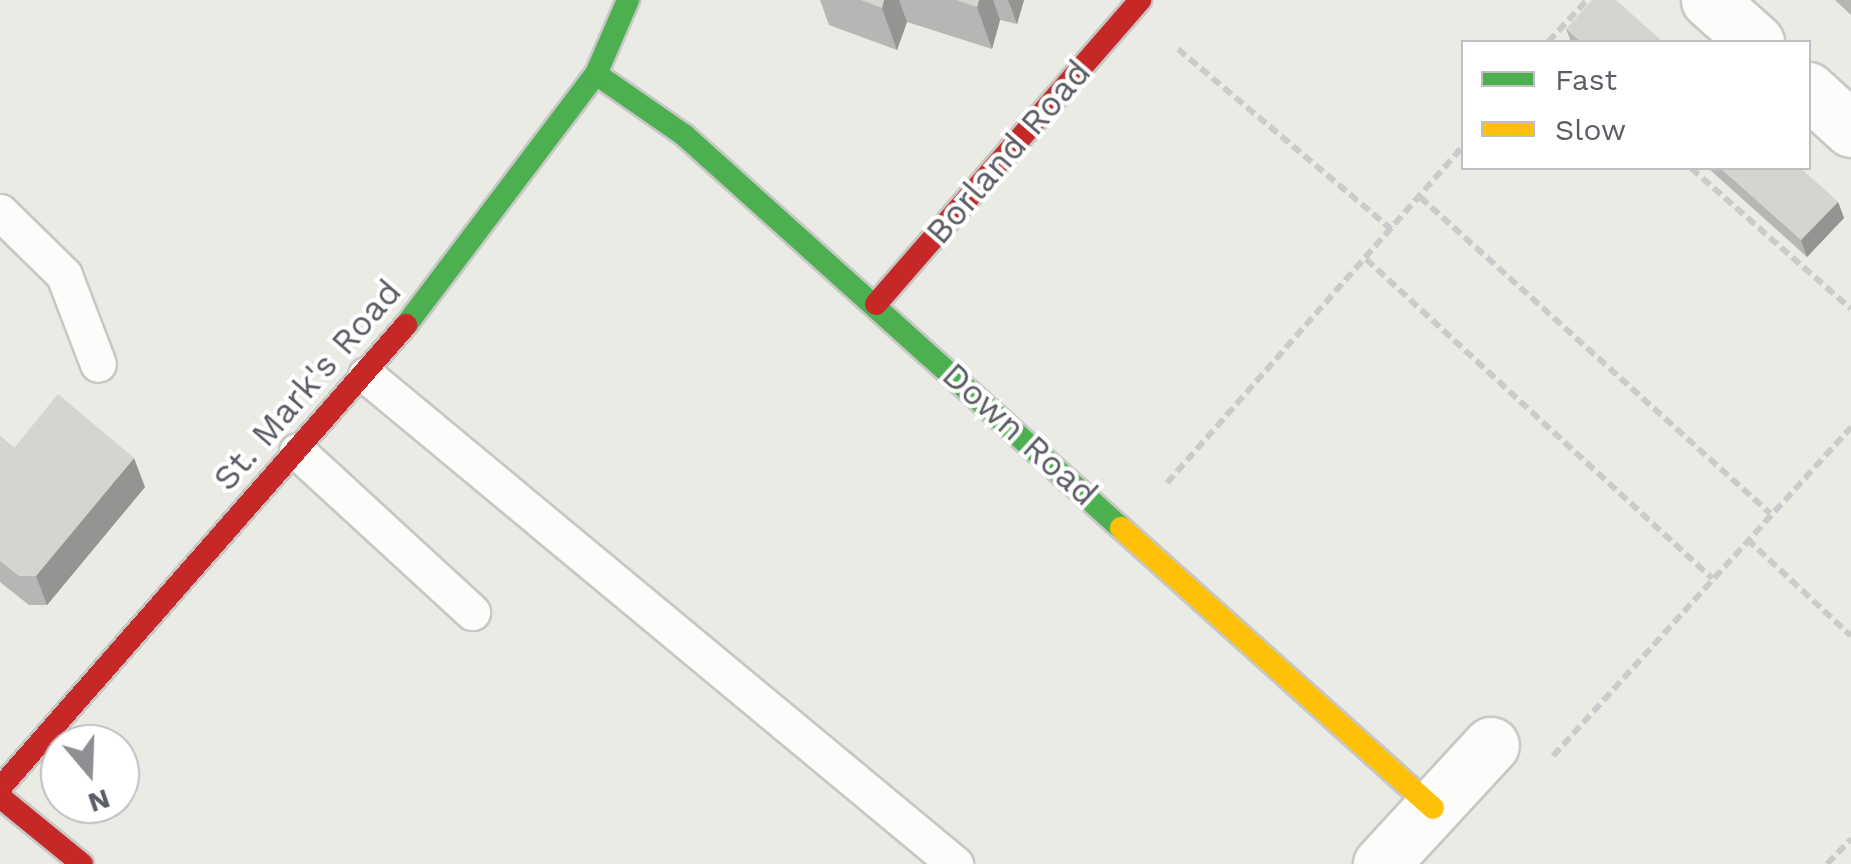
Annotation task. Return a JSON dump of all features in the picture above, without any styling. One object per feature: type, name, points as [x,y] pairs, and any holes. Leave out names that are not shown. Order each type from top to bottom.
[{"type":"street","name":"St. Mark's Road","points":[[0,788],[366,374],[596,74],[628,0]]},
{"type":"street","points":[[1709,0],[1754,40]]},
{"type":"street","name":"Borland Road","points":[[876,304],[1136,5]]},
{"type":"street","name":"Down Road","points":[[596,74],[684,135],[1432,808]]},
{"type":"street","points":[[1811,93],[1851,129]]},
{"type":"street","points":[[1381,864],[1491,746]]},
{"type":"street","points":[[0,796],[82,864]]},
{"type":"lane","points":[[0,212],[64,275],[98,364]]},
{"type":"lane","points":[[366,374],[955,864]]},
{"type":"lane","points":[[298,452],[472,612]]},
{"type":"path","points":[[1551,40],[1587,0]]},
{"type":"path","points":[[1136,5],[1391,228]]},
{"type":"path","points":[[1126,529],[1461,149]]},
{"type":"path","points":[[1693,170],[1851,309]]},
{"type":"path","points":[[1420,197],[1770,513]]},
{"type":"path","points":[[1366,258],[1712,578]]},
{"type":"path","points":[[1491,746],[1531,781],[1851,427]]},
{"type":"path","points":[[1747,539],[1851,636]]},
{"type":"path","points":[[1827,864],[1851,839]]},
{"type":"building","points":[[861,0],[884,0],[882,8]]},
{"type":"building","points":[[956,0],[979,0],[977,7]]},
{"type":"building","points":[[1592,0],[1616,0],[1661,40],[1579,40],[1566,29]]},
{"type":"building","points":[[1722,170],[1802,170],[1838,202],[1801,240]]},
{"type":"building","points":[[58,394],[134,458],[36,576],[19,576],[0,561],[0,436],[14,448]]},
{"type":"traffic: fast","points":[[406,325],[596,74],[628,0]]},
{"type":"traffic: fast","points":[[596,74],[684,135],[1121,528]]},
{"type":"traffic: slow","points":[[1121,528],[1433,808]]},
{"type":"traffic: jam","points":[[876,304],[1140,0]]},
{"type":"traffic: jam","points":[[0,788],[406,325]]},
{"type":"traffic: jam","points":[[0,797],[82,864]]}]
